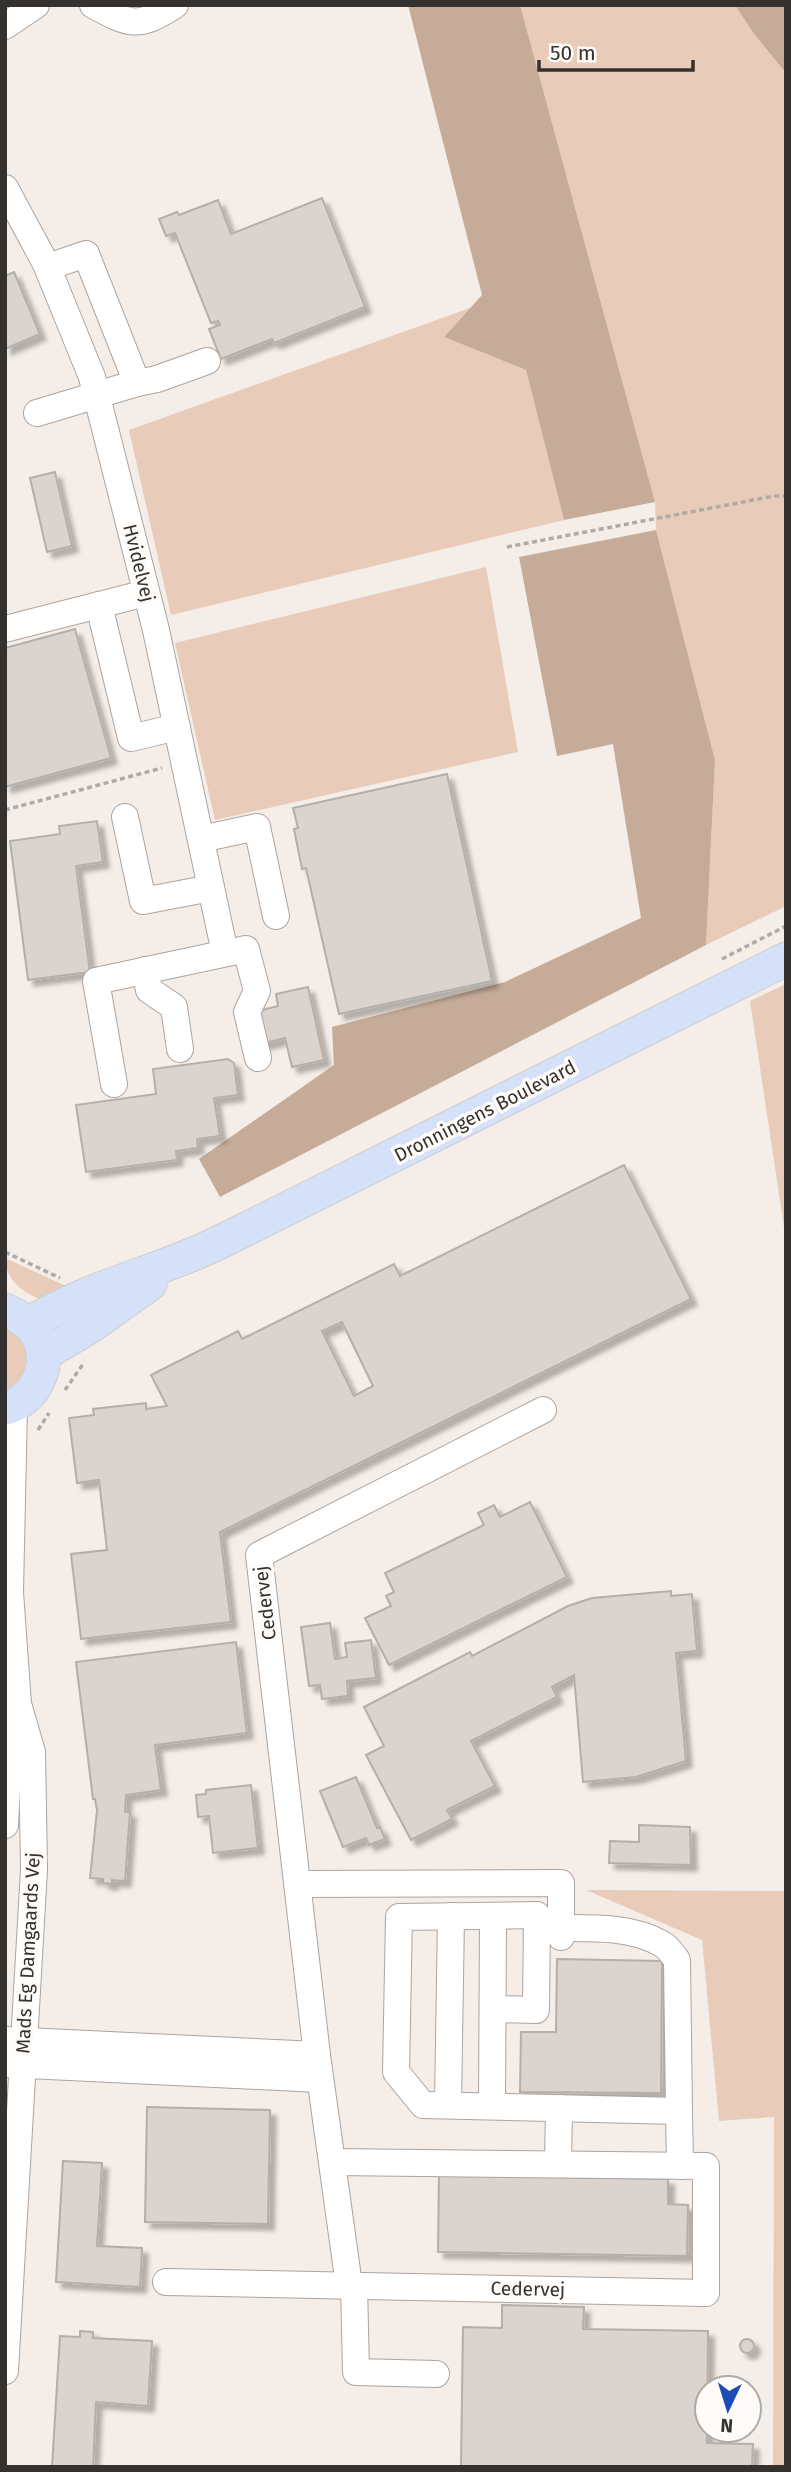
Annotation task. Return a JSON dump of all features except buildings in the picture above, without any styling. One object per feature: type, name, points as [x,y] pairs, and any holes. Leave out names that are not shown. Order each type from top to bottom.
[{"type":"main road","name":"Dronningens Boulevard","points":[[17,1317],[80,1302],[184,1260],[487,1111],[786,959]]},
{"type":"main road","name":"Dronningens Boulevard","points":[[43,1355],[80,1302]]},
{"type":"main road","points":[[10,1407],[31,1394],[41,1376],[43,1355],[39,1338],[17,1317]]},
{"type":"street","points":[[5,26],[36,5]]},
{"type":"street","points":[[93,5],[125,22],[153,19],[175,5]]},
{"type":"street","name":"Hvidelvej","points":[[5,188],[12,215],[48,267],[92,377],[177,727],[225,953]]},
{"type":"street","points":[[48,267],[86,254],[136,383]]},
{"type":"street","points":[[37,413],[96,394],[157,379],[207,361]]},
{"type":"street","points":[[5,629],[146,593]]},
{"type":"street","points":[[99,605],[131,738],[177,727]]},
{"type":"street","points":[[125,817],[143,901],[211,888]]},
{"type":"street","points":[[201,839],[257,827],[276,916]]},
{"type":"street","points":[[114,1084],[96,981],[246,949],[257,991],[247,1012],[258,1058]]},
{"type":"street","points":[[145,970],[149,990],[174,1007],[180,1049]]},
{"type":"street","name":"Mads Eg Damgaards Vej","points":[[5,2371],[14,2052],[34,1870],[32,1752],[19,1704],[8,1581],[10,1407]]},
{"type":"street","name":"Cedervej","points":[[351,2285],[318,2067],[259,1555],[543,1410]]},
{"type":"street","name":"Mads Eg Damgaards Vej","points":[[5,1825],[9,1750],[19,1704]]},
{"type":"street","points":[[297,1884],[561,1883],[536,2010],[493,2009]]},
{"type":"street","points":[[332,2162],[680,2166],[677,1960],[664,1945],[618,1930],[553,1931],[537,1915],[399,1917],[396,2071],[423,2105],[679,2111]]},
{"type":"street","points":[[448,2105],[451,1916]]},
{"type":"street","points":[[492,2106],[493,1916]]},
{"type":"street","points":[[14,2052],[318,2067]]},
{"type":"street","points":[[558,2164],[559,2108]]},
{"type":"street","name":"Cedervej","points":[[166,2282],[706,2293],[706,2166],[680,2166]]},
{"type":"street","points":[[351,2285],[356,2372],[436,2374]]},
{"type":"path","points":[[507,547],[786,496]]},
{"type":"path","points":[[5,810],[184,762]]},
{"type":"path","points":[[715,963],[786,926]]},
{"type":"path","points":[[5,1252],[80,1302],[96,1344],[58,1401]]},
{"type":"path","points":[[35,1434],[50,1412]]},
{"type":"shaded area","points":[[408,5],[520,5],[655,502],[564,520],[526,370],[444,337],[482,295]]},
{"type":"shaded area","points":[[520,5],[735,5],[754,34],[786,73],[786,906],[706,945],[715,760],[656,530],[655,502]]},
{"type":"shaded area","points":[[735,5],[786,5],[786,73],[754,34]]},
{"type":"shaded area","points":[[470,308],[444,337],[526,370],[564,520],[171,615],[129,430]]},
{"type":"shaded area","points":[[656,530],[715,760],[706,945],[220,1197],[199,1159],[334,1065],[332,1027],[505,982],[641,918],[613,744],[557,756],[519,557]]},
{"type":"shaded area","points":[[486,567],[518,752],[215,820],[175,643]]},
{"type":"shaded area","points":[[786,984],[786,1241],[750,1001]]},
{"type":"shaded area","points":[[5,1258],[66,1286],[44,1300],[37,1298],[23,1290],[12,1279]]},
{"type":"shaded area","points":[[5,1326],[23,1344],[28,1367],[16,1385],[5,1391]]},
{"type":"shaded area","points":[[586,1890],[786,1891],[786,2467],[773,2467],[774,2117],[719,2121],[702,1940]]}]
